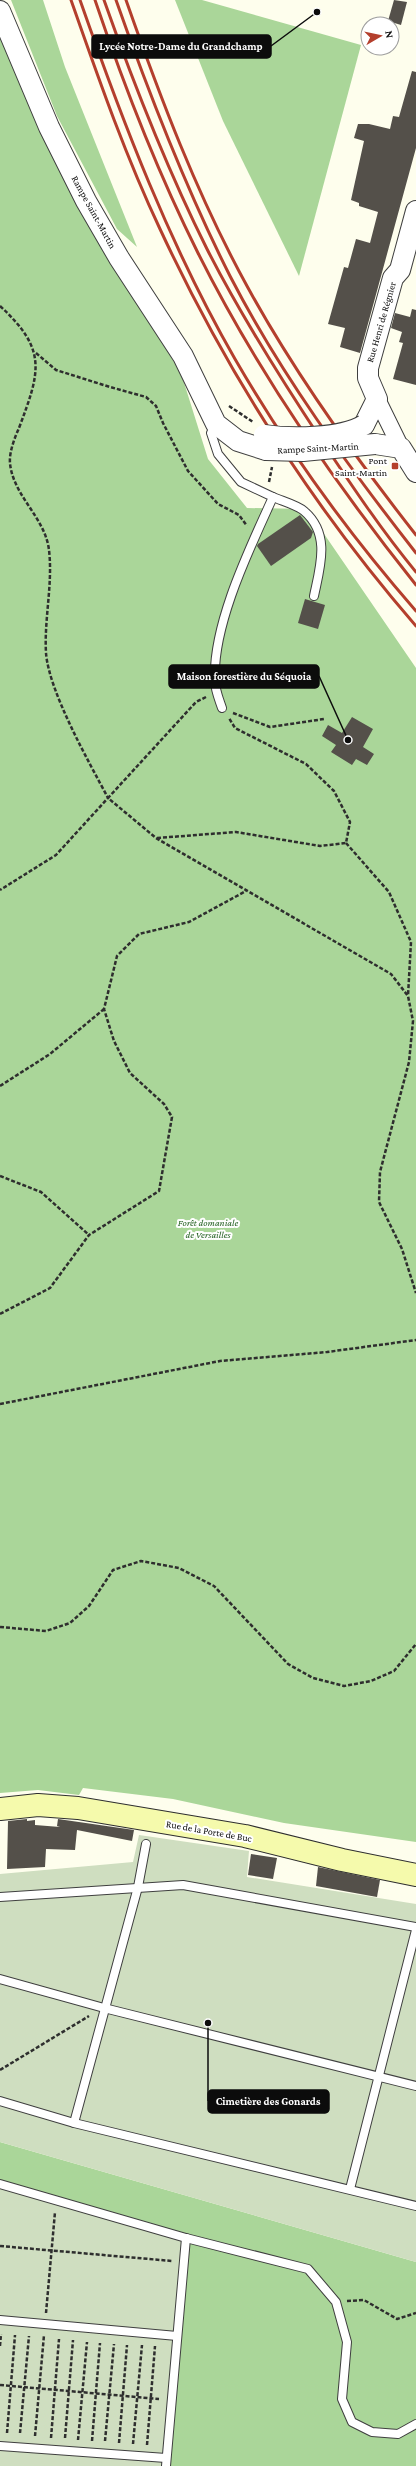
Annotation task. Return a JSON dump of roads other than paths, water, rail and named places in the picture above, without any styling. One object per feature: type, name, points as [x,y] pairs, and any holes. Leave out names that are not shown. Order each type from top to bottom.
[{"type":"main road","name":"Rue de la Porte de Buc","points":[[0,1809],[38,1805],[78,1808],[245,1836],[342,1860],[416,1875]]},
{"type":"street","name":"Rampe Saint-Martin","points":[[0,10],[49,127],[86,201],[124,264],[183,356],[207,404],[238,441],[268,445],[332,449],[397,440]]},
{"type":"street","name":"Rue Henri de Régnier","points":[[397,440],[368,378],[368,368],[392,278],[400,270],[416,211]]},
{"type":"street","name":"Rampe Saint-Martin","points":[[268,445],[279,437],[348,433],[364,425],[377,399]]},
{"type":"street","points":[[397,440],[416,472]]},
{"type":"lane","points":[[219,420],[211,433],[218,454],[241,482],[304,511],[318,529],[323,553],[314,596]]},
{"type":"lane","points":[[222,708],[215,681],[221,626],[270,496]]},
{"type":"lane","points":[[74,2123],[138,1887],[146,1844]]},
{"type":"lane","points":[[0,1897],[183,1885],[416,1927]]},
{"type":"lane","points":[[350,2189],[416,1930]]},
{"type":"lane","points":[[0,1979],[104,2008],[416,2086]]},
{"type":"lane","points":[[0,2101],[74,2123],[416,2206]]},
{"type":"lane","points":[[0,2184],[186,2238],[308,2269],[336,2302],[347,2342],[342,2399],[352,2422],[372,2432],[398,2434],[416,2424]]},
{"type":"lane","points":[[0,2446],[166,2462],[186,2238]]},
{"type":"lane","points":[[0,2320],[177,2336]]},
{"type":"railway","points":[[71,0],[135,173],[160,229],[214,335],[243,386],[307,486],[342,534],[416,626]]},
{"type":"railway","points":[[80,0],[113,92],[149,183],[189,273],[211,316],[235,359],[297,458],[366,551],[416,611]]},
{"type":"railway","points":[[95,0],[155,160],[183,222],[221,297],[245,340],[298,424],[355,506],[416,585]]},
{"type":"railway","points":[[104,0],[139,95],[178,188],[220,274],[262,347],[322,441],[379,524],[416,572]]},
{"type":"railway","points":[[116,0],[168,140],[198,209],[230,276],[250,313],[293,384],[317,419],[365,487],[416,553]]},
{"type":"railway","points":[[126,0],[180,145],[212,217],[247,286],[285,351],[326,414],[416,535]]},
{"type":"place","name":"Lycée Notre-Dame du Grandchamp","points":[[317,12]]},
{"type":"place","name":"Pont Saint-Martin","points":[[395,466]]},
{"type":"place","name":"Maison forestière du Séquoia","points":[[348,740]]},
{"type":"place","name":"Cimetière des Gonards","points":[[208,2023]]},
{"type":"park label","name":"Forêt domaniale de Versailles","points":[[208,1228]]}]
